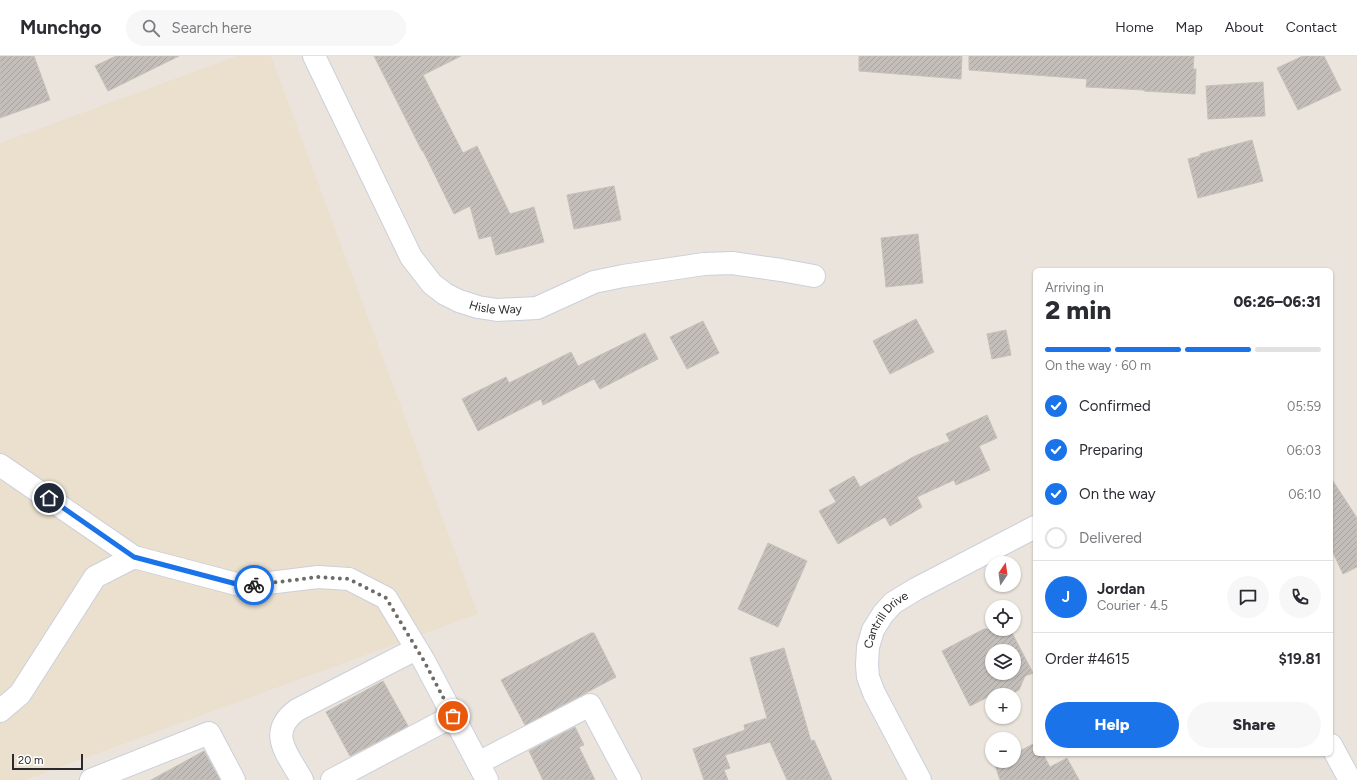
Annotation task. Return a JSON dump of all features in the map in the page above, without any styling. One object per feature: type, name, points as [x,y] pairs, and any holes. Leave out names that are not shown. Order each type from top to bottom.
[{"type":"street","name":"Hisle Way","points":[[314,56],[411,257],[432,284],[458,301],[478,307],[497,310],[537,308],[594,282],[623,276],[704,264],[732,263],[814,276]]},
{"type":"street","points":[[0,465],[134,557],[244,586],[318,577],[349,579],[386,598],[420,655],[483,772],[590,705],[630,780]]},
{"type":"street","name":"Cantrill Drive","points":[[920,780],[874,693],[868,677],[868,647],[873,630],[883,614],[893,603],[916,588],[1033,528]]},
{"type":"street","points":[[0,711],[20,694],[96,577],[134,557]]},
{"type":"street","points":[[302,780],[281,741],[281,732],[289,715],[297,710],[420,655]]},
{"type":"street","points":[[332,780],[453,716]]},
{"type":"street","points":[[91,780],[209,733],[234,780]]},
{"type":"street","points":[[1333,749],[1350,780]]},
{"type":"shaded area","points":[[237,56],[271,56],[478,614],[25,780],[0,780],[0,143]]},
{"type":"building","points":[[0,56],[34,56],[50,100],[0,118]]},
{"type":"building","points":[[116,56],[179,56],[108,91],[95,66]]},
{"type":"building","points":[[374,56],[461,56],[423,75],[463,153],[477,146],[510,214],[534,207],[544,242],[496,255],[491,236],[479,239],[470,206],[454,214]]},
{"type":"building","points":[[859,56],[962,56],[961,79],[859,71]]},
{"type":"building","points":[[969,56],[1194,56],[1193,69],[1196,69],[1195,94],[1086,87],[1087,79],[969,70]]},
{"type":"building","points":[[1303,56],[1324,56],[1341,90],[1298,110],[1277,68]]},
{"type":"building","points":[[1263,82],[1265,116],[1208,119],[1206,86]]},
{"type":"building","points":[[1252,140],[1263,181],[1198,198],[1188,159],[1200,156],[1200,154]]},
{"type":"building","points":[[614,186],[621,220],[574,229],[567,195]]},
{"type":"building","points":[[918,234],[923,283],[886,287],[881,238]]},
{"type":"building","points":[[916,319],[934,352],[890,374],[873,341]]},
{"type":"building","points":[[703,321],[719,353],[687,369],[670,337]]},
{"type":"building","points":[[1006,330],[1011,355],[992,359],[987,334]]},
{"type":"building","points":[[645,333],[658,359],[600,389],[594,379],[543,405],[541,399],[478,431],[462,399],[506,377],[509,383],[571,352],[578,366]]},
{"type":"building","points":[[987,415],[997,438],[979,446],[990,470],[956,485],[954,480],[917,497],[922,507],[890,526],[885,517],[838,544],[819,511],[836,502],[829,490],[854,476],[860,487],[915,456],[950,441],[946,434]]},
{"type":"building","points":[[1333,481],[1357,518],[1357,567],[1343,574],[1333,552]]},
{"type":"building","points":[[768,543],[807,561],[778,627],[738,609]]},
{"type":"building","points":[[984,629],[985,636],[1014,636],[1018,644],[985,644],[985,680],[1021,680],[1021,650],[1033,673],[1025,676],[1020,688],[985,688],[985,698],[970,706],[942,651]]},
{"type":"building","points":[[591,633],[594,633],[616,677],[525,725],[501,680]]},
{"type":"building","points":[[784,648],[811,741],[814,740],[832,780],[787,780],[770,742],[725,755],[730,768],[724,770],[728,780],[704,780],[693,749],[745,730],[744,725],[767,718],[750,658]]},
{"type":"building","points":[[383,681],[408,726],[350,756],[326,712]]},
{"type":"building","points":[[575,727],[584,745],[579,747],[595,780],[543,780],[529,751]]},
{"type":"building","points":[[1033,744],[1033,756],[1044,756],[1050,767],[1067,758],[1079,780],[1000,780],[996,768],[1021,768],[1021,750]]},
{"type":"building","points":[[204,751],[220,780],[151,780]]},
{"type":"way so far","points":[[254,585],[318,577],[349,579],[386,598],[424,661],[453,716]]},
{"type":"route","points":[[49,498],[134,557],[244,586],[254,585]]}]
